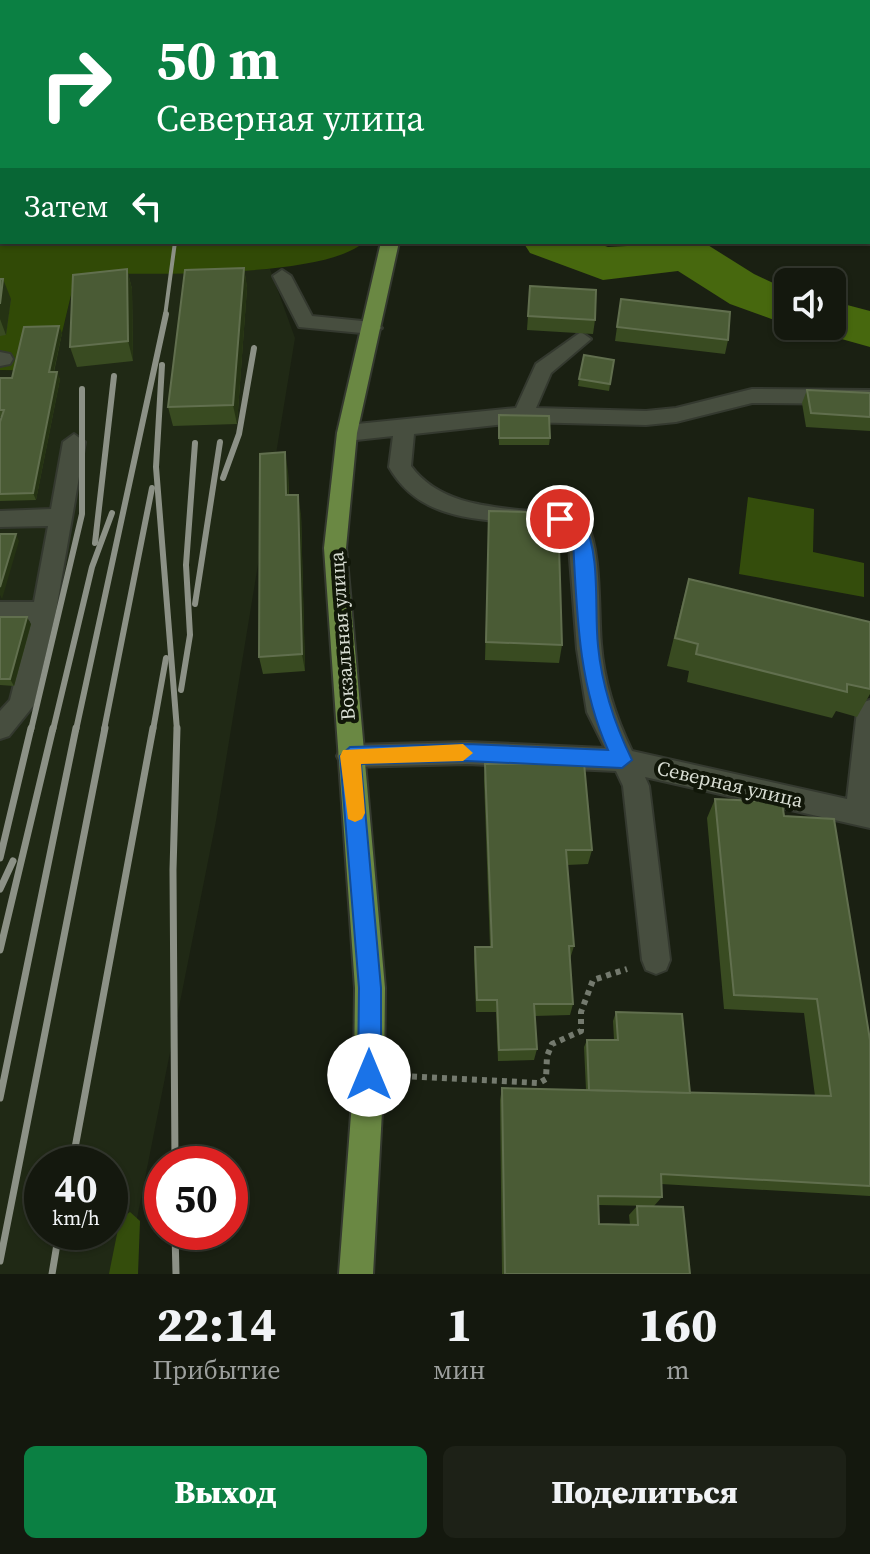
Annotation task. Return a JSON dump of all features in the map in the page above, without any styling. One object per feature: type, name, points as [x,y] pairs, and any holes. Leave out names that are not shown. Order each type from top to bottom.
[{"type":"main road","name":"Вокзальная улица","points":[[356,1274],[369,1075],[370,988],[335,548],[347,433],[390,244]]},
{"type":"street","points":[[282,276],[306,322],[372,328]]},
{"type":"street","points":[[523,415],[543,369],[581,339]]},
{"type":"street","points":[[347,433],[523,415],[646,418],[676,415],[752,396],[870,397]]},
{"type":"street","points":[[404,428],[400,467],[419,491],[448,504],[560,519],[578,527],[582,540],[589,649],[600,712],[636,786],[656,960]]},
{"type":"street","points":[[0,728],[21,705],[44,611],[74,442]]},
{"type":"street","points":[[0,519],[61,517]]},
{"type":"street","points":[[0,612],[44,611]]},
{"type":"street","points":[[864,815],[870,711]]},
{"type":"street","name":"Северная улица","points":[[350,756],[467,753],[622,760],[864,815]]},
{"type":"path","points":[[369,1075],[539,1083],[546,1079],[547,1056],[552,1044],[581,1031],[581,1012],[593,980],[656,960]]},
{"type":"shaded area","points":[[270,269],[295,338],[216,821],[151,1146],[144,1146],[144,1183],[126,1274],[0,1274],[0,370],[53,371],[76,274]]},
{"type":"green space","points":[[0,244],[360,244],[335,257],[265,269],[76,274],[53,371],[0,370]]},
{"type":"green space","points":[[748,497],[814,509],[813,552],[864,563],[864,597],[739,574]]},
{"type":"green space","points":[[128,1213],[140,1221],[138,1274],[109,1274],[114,1250],[128,1250]]},
{"type":"building","points":[[244,268],[233,405],[168,407],[185,270]]},
{"type":"building","points":[[127,269],[128,341],[70,347],[73,275]]},
{"type":"building","points":[[530,286],[596,290],[595,320],[528,316]]},
{"type":"building","points":[[621,299],[730,312],[728,340],[617,327]]},
{"type":"building","points":[[59,326],[49,372],[57,372],[33,493],[0,494],[0,422],[4,410],[0,410],[0,378],[12,378],[24,327]]},
{"type":"building","points":[[584,355],[614,360],[610,384],[579,379]]},
{"type":"building","points":[[807,390],[870,393],[870,417],[811,413]]},
{"type":"building","points":[[499,415],[549,416],[550,438],[499,438]]},
{"type":"building","points":[[285,452],[286,495],[298,495],[302,654],[259,657],[260,454]]},
{"type":"building","points":[[489,511],[558,513],[562,645],[486,642]]},
{"type":"building","points":[[0,534],[16,534],[0,587]]},
{"type":"building","points":[[689,579],[870,622],[870,689],[847,684],[847,692],[696,654],[698,644],[675,638]]},
{"type":"building","points":[[0,617],[27,617],[10,679],[0,679]]},
{"type":"building","points":[[584,763],[592,850],[566,850],[574,946],[569,946],[573,1004],[534,1004],[537,1049],[499,1050],[497,1000],[477,1000],[475,947],[492,947],[485,764]]},
{"type":"building","points":[[715,799],[782,802],[784,816],[834,819],[870,1040],[870,1186],[661,1174],[662,1197],[598,1196],[599,1224],[638,1225],[637,1206],[683,1207],[690,1274],[505,1274],[502,1088],[831,1096],[817,999],[734,995]]},
{"type":"building","points":[[616,1012],[682,1014],[690,1093],[589,1090],[587,1040],[618,1040]]},
{"type":"waterway","points":[[553,244],[603,264],[688,254],[736,286],[774,303]]},
{"type":"waterway","points":[[846,323],[870,329]]},
{"type":"railway","points":[[165,316],[175,244]]},
{"type":"railway","points":[[76,730],[166,314]]},
{"type":"railway","points":[[223,478],[239,434],[254,348]]},
{"type":"railway","points":[[162,365],[156,467],[177,729]]},
{"type":"railway","points":[[95,543],[114,376]]},
{"type":"railway","points":[[31,730],[82,514],[82,389]]},
{"type":"railway","points":[[195,604],[220,442]]},
{"type":"railway","points":[[181,690],[190,635],[186,565],[195,443]]},
{"type":"railway","points":[[104,730],[152,488]]},
{"type":"railway","points":[[53,730],[92,567],[112,513]]},
{"type":"railway","points":[[153,730],[166,658]]},
{"type":"railway","points":[[0,858],[31,728]]},
{"type":"railway","points":[[0,950],[53,728]]},
{"type":"railway","points":[[0,1098],[76,728]]},
{"type":"railway","points":[[0,1261],[105,728]]},
{"type":"railway","points":[[75,1146],[153,728]]},
{"type":"railway","points":[[175,1146],[173,870],[177,729]]},
{"type":"railway","points":[[0,889],[13,861]]},
{"type":"railway","points":[[52,1274],[56,1250]]},
{"type":"railway","points":[[175,1250],[176,1274]]},
{"type":"slow traffic","points":[[355,813],[350,756],[463,753]]},
{"type":"route","points":[[369,1075],[370,988],[350,756],[564,754],[622,760],[600,712],[589,649],[582,540],[578,527],[560,519]]}]
